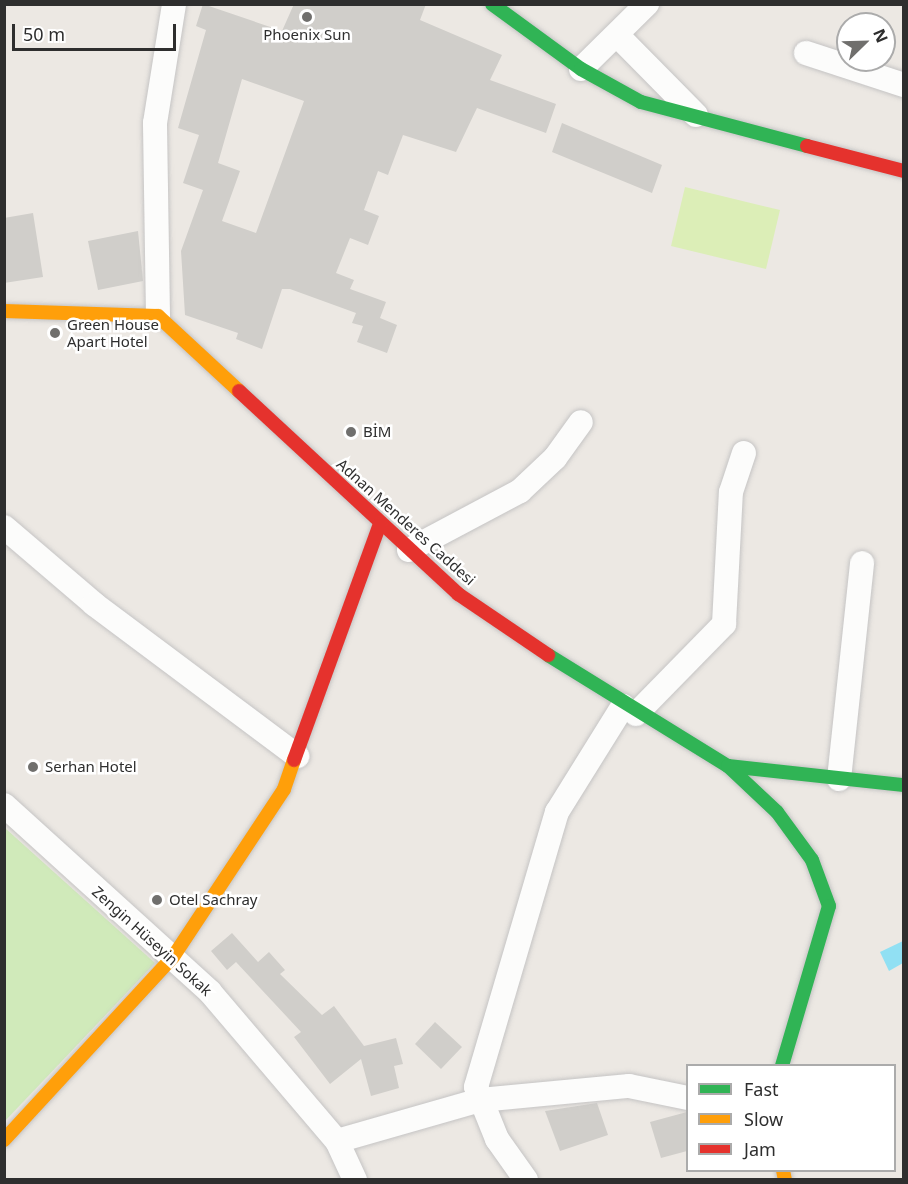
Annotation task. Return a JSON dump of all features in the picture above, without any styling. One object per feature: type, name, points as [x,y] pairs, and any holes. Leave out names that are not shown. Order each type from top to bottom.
[{"type":"street","points":[[4,311],[158,316],[155,123],[174,4]]},
{"type":"street","points":[[492,4],[581,69],[641,102],[704,123],[903,171]]},
{"type":"street","points":[[581,69],[618,36],[647,4]]},
{"type":"street","points":[[618,36],[704,123]]},
{"type":"street","points":[[806,53],[903,86]]},
{"type":"street","name":"Adnan Menderes Caddesi","points":[[158,316],[458,594],[630,710],[728,766],[903,785]]},
{"type":"street","points":[[409,550],[520,491],[555,458],[581,422]]},
{"type":"street","points":[[526,1179],[497,1138],[476,1087],[557,812],[630,710],[724,624],[731,492],[744,453]]},
{"type":"street","points":[[4,1140],[173,957],[284,789],[380,524]]},
{"type":"street","points":[[4,527],[94,604],[297,756]]},
{"type":"street","points":[[839,779],[862,563]]},
{"type":"street","points":[[728,766],[777,812],[812,860],[829,906],[782,1064]]},
{"type":"street","name":"Zengin Hüseyin Sokak","points":[[4,805],[173,957],[337,1141],[355,1179]]},
{"type":"street","points":[[337,1141],[480,1100],[629,1086],[686,1098]]},
{"type":"green space","points":[[685,187],[780,210],[766,269],[671,246]]},
{"type":"green space","points":[[5,828],[155,963],[5,1121]]},
{"type":"water","points":[[903,941],[903,963],[889,971],[880,952]]},
{"type":"building","points":[[203,4],[282,31],[294,4],[426,4],[420,20],[502,55],[490,80],[556,104],[546,133],[477,108],[456,152],[403,135],[388,175],[378,171],[364,210],[379,216],[368,245],[350,238],[336,273],[354,280],[350,289],[386,302],[380,318],[397,325],[387,353],[357,342],[363,326],[352,323],[356,313],[290,289],[282,289],[262,349],[236,339],[238,333],[185,315],[181,251],[203,190],[183,183],[199,135],[178,128],[206,30],[196,26]],"holes":[[[242,79],[304,101],[256,233],[222,221],[240,171],[218,163]]]},
{"type":"building","points":[[562,123],[662,165],[652,193],[552,152]]},
{"type":"building","points":[[33,213],[43,277],[4,283],[4,218]]},
{"type":"building","points":[[138,231],[143,281],[98,290],[88,241]]},
{"type":"building","points":[[232,933],[258,962],[269,952],[285,970],[280,974],[322,1015],[334,1006],[364,1046],[396,1038],[403,1064],[394,1066],[399,1088],[371,1096],[361,1059],[330,1084],[294,1037],[301,1032],[236,962],[227,970],[211,951]]},
{"type":"building","points":[[435,1022],[462,1047],[441,1069],[415,1044]]},
{"type":"building","points":[[597,1103],[608,1135],[560,1151],[545,1111]]},
{"type":"building","points":[[686,1112],[686,1151],[661,1158],[650,1122]]},
{"type":"traffic: fast","points":[[492,4],[581,69],[641,102],[807,146]]},
{"type":"traffic: fast","points":[[548,655],[728,766],[904,785]]},
{"type":"traffic: fast","points":[[728,766],[777,812],[812,860],[829,906],[783,1064]]},
{"type":"traffic: slow","points":[[4,311],[158,316],[239,391]]},
{"type":"traffic: slow","points":[[4,1140],[173,957],[284,789],[294,760]]},
{"type":"traffic: slow","points":[[783,1172],[785,1180]]},
{"type":"traffic: jam","points":[[807,146],[904,171]]},
{"type":"traffic: jam","points":[[239,391],[458,594],[548,655]]},
{"type":"traffic: jam","points":[[294,760],[380,524]]},
{"type":"place","name":"Phoenix Sun","points":[[307,17]]},
{"type":"place","name":"Green House Apart Hotel","points":[[55,333]]},
{"type":"place","name":"BİM","points":[[351,432]]},
{"type":"place","name":"Serhan Hotel","points":[[33,767]]},
{"type":"place","name":"Otel Sachray","points":[[157,900]]}]
